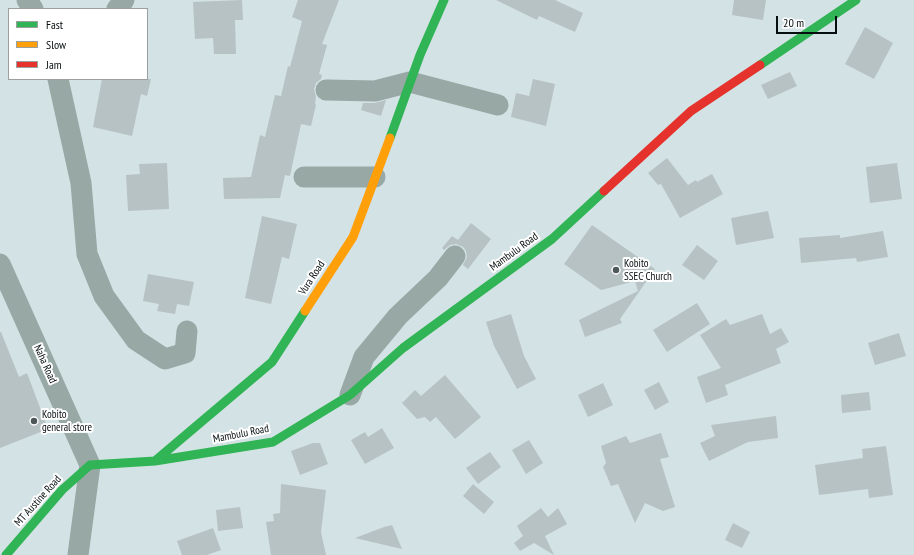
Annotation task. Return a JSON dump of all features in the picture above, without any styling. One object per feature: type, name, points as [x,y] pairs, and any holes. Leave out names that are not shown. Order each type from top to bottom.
[{"type":"street","points":[[118,8],[124,0]]},
{"type":"street","name":"Vura Road","points":[[154,462],[272,362],[353,237],[410,82],[444,0]]},
{"type":"street","name":"Mambulu Road","points":[[154,462],[273,442],[350,395],[403,348],[552,239],[690,111],[856,0]]},
{"type":"street","points":[[58,80],[81,183],[86,254],[104,296],[136,340],[165,359],[185,353],[187,331]]},
{"type":"street","points":[[326,90],[375,90],[410,82],[498,105]]},
{"type":"street","points":[[304,177],[375,177]]},
{"type":"street","points":[[350,395],[364,357],[398,316],[438,278],[455,256]]},
{"type":"street","name":"Naha Road","points":[[0,264],[90,465]]},
{"type":"street","points":[[78,555],[90,465],[154,462]]},
{"type":"street","name":"MT Austine Road","points":[[6,555],[62,490],[90,465]]},
{"type":"building","points":[[242,0],[243,20],[235,20],[236,54],[214,54],[213,38],[195,39],[193,2]]},
{"type":"building","points":[[298,0],[339,0],[322,44],[327,45],[319,74],[322,75],[321,79],[316,83],[314,89],[316,105],[311,126],[301,124],[290,176],[285,175],[280,198],[224,199],[223,178],[251,177],[260,135],[265,137],[275,95],[281,96],[288,66],[290,67],[302,21],[292,17]]},
{"type":"building","points":[[496,0],[555,0],[583,13],[575,32],[539,16],[537,20]]},
{"type":"building","points":[[734,0],[766,0],[763,20],[732,15]]},
{"type":"building","points":[[865,27],[893,43],[874,79],[845,64]]},
{"type":"building","points":[[790,72],[797,86],[768,99],[761,85]]},
{"type":"building","points":[[151,79],[147,96],[141,94],[132,136],[93,127],[102,80]]},
{"type":"building","points":[[533,79],[555,84],[546,126],[511,117],[516,93],[529,96]]},
{"type":"building","points":[[386,100],[381,116],[361,110],[363,103],[375,103]]},
{"type":"building","points":[[667,158],[688,185],[696,180],[697,182],[712,174],[723,194],[680,218],[661,184],[658,185],[648,173]]},
{"type":"building","points":[[167,163],[169,209],[128,211],[126,175],[140,174],[139,164]]},
{"type":"building","points":[[897,163],[902,199],[870,203],[866,167]]},
{"type":"building","points":[[768,211],[774,238],[736,245],[731,218]]},
{"type":"building","points":[[262,216],[297,224],[289,259],[282,257],[271,304],[245,298]]},
{"type":"building","points":[[471,223],[491,239],[468,269],[463,265],[467,257],[466,251],[463,247],[456,244],[450,245],[444,250],[442,248],[452,236],[458,240]]},
{"type":"building","points":[[592,225],[655,269],[620,319],[622,323],[585,337],[579,320],[638,291],[635,281],[601,290],[564,264]]},
{"type":"building","points":[[883,231],[888,257],[857,262],[856,258],[801,263],[799,238],[840,235],[840,238]]},
{"type":"building","points":[[697,245],[718,261],[704,280],[682,265]]},
{"type":"building","points":[[148,274],[194,282],[189,306],[177,304],[175,314],[157,311],[159,304],[143,301]]},
{"type":"building","points":[[697,303],[710,324],[667,352],[653,330]]},
{"type":"building","points":[[511,314],[524,356],[536,379],[517,389],[494,346],[486,322]]},
{"type":"building","points":[[762,314],[770,334],[781,328],[789,342],[776,349],[781,363],[725,385],[728,395],[706,403],[697,377],[721,368],[700,335],[726,319],[730,325]]},
{"type":"building","points":[[0,332],[19,377],[27,373],[48,429],[0,448]]},
{"type":"building","points":[[899,333],[906,356],[875,365],[868,343]]},
{"type":"building","points":[[445,375],[481,417],[455,439],[436,417],[430,422],[425,417],[417,419],[402,403],[415,390],[421,396]]},
{"type":"building","points":[[659,382],[669,402],[655,410],[644,390]]},
{"type":"building","points":[[603,383],[613,405],[588,417],[578,395]]},
{"type":"building","points":[[869,392],[871,410],[842,413],[841,395]]},
{"type":"building","points":[[776,416],[778,438],[748,442],[709,461],[700,443],[715,436],[711,425]]},
{"type":"building","points":[[382,428],[394,448],[365,464],[351,440],[365,432],[368,437]]},
{"type":"building","points":[[661,433],[669,457],[660,459],[675,507],[663,511],[645,503],[635,523],[618,484],[611,486],[603,467],[606,463],[601,446],[626,436],[630,443]]},
{"type":"building","points":[[529,440],[543,463],[526,474],[512,450]]},
{"type":"building","points":[[313,443],[320,443],[328,464],[300,475],[291,451]]},
{"type":"building","points":[[886,446],[893,495],[869,498],[868,489],[819,495],[815,465],[863,458],[862,449]]},
{"type":"building","points":[[490,452],[501,467],[478,484],[466,468]]},
{"type":"building","points":[[281,484],[326,490],[321,532],[326,555],[271,555],[266,522],[274,521],[273,514],[280,513]]},
{"type":"building","points":[[473,484],[494,502],[484,514],[463,496]]},
{"type":"building","points":[[240,507],[243,528],[218,531],[216,510]]},
{"type":"building","points":[[541,508],[548,517],[558,508],[567,524],[545,536],[554,555],[534,543],[520,551],[514,543],[523,536],[517,526]]},
{"type":"building","points":[[733,523],[750,532],[742,548],[725,540]]},
{"type":"building","points":[[392,525],[402,549],[355,538],[384,527]]},
{"type":"building","points":[[213,528],[221,550],[207,555],[182,555],[177,541]]},
{"type":"traffic: fast","points":[[390,138],[420,55],[444,0]]},
{"type":"traffic: fast","points":[[760,65],[856,0]]},
{"type":"traffic: fast","points":[[155,461],[273,442],[350,395],[403,348],[552,239],[604,191]]},
{"type":"traffic: fast","points":[[6,555],[62,490],[90,465],[155,461],[272,362],[305,311]]},
{"type":"traffic: slow","points":[[305,311],[353,237],[390,138]]},
{"type":"traffic: jam","points":[[604,191],[691,111],[760,65]]},
{"type":"place","name":"Kobito SSEC Church","points":[[616,270]]},
{"type":"place","name":"Kobito general store","points":[[34,421]]}]
